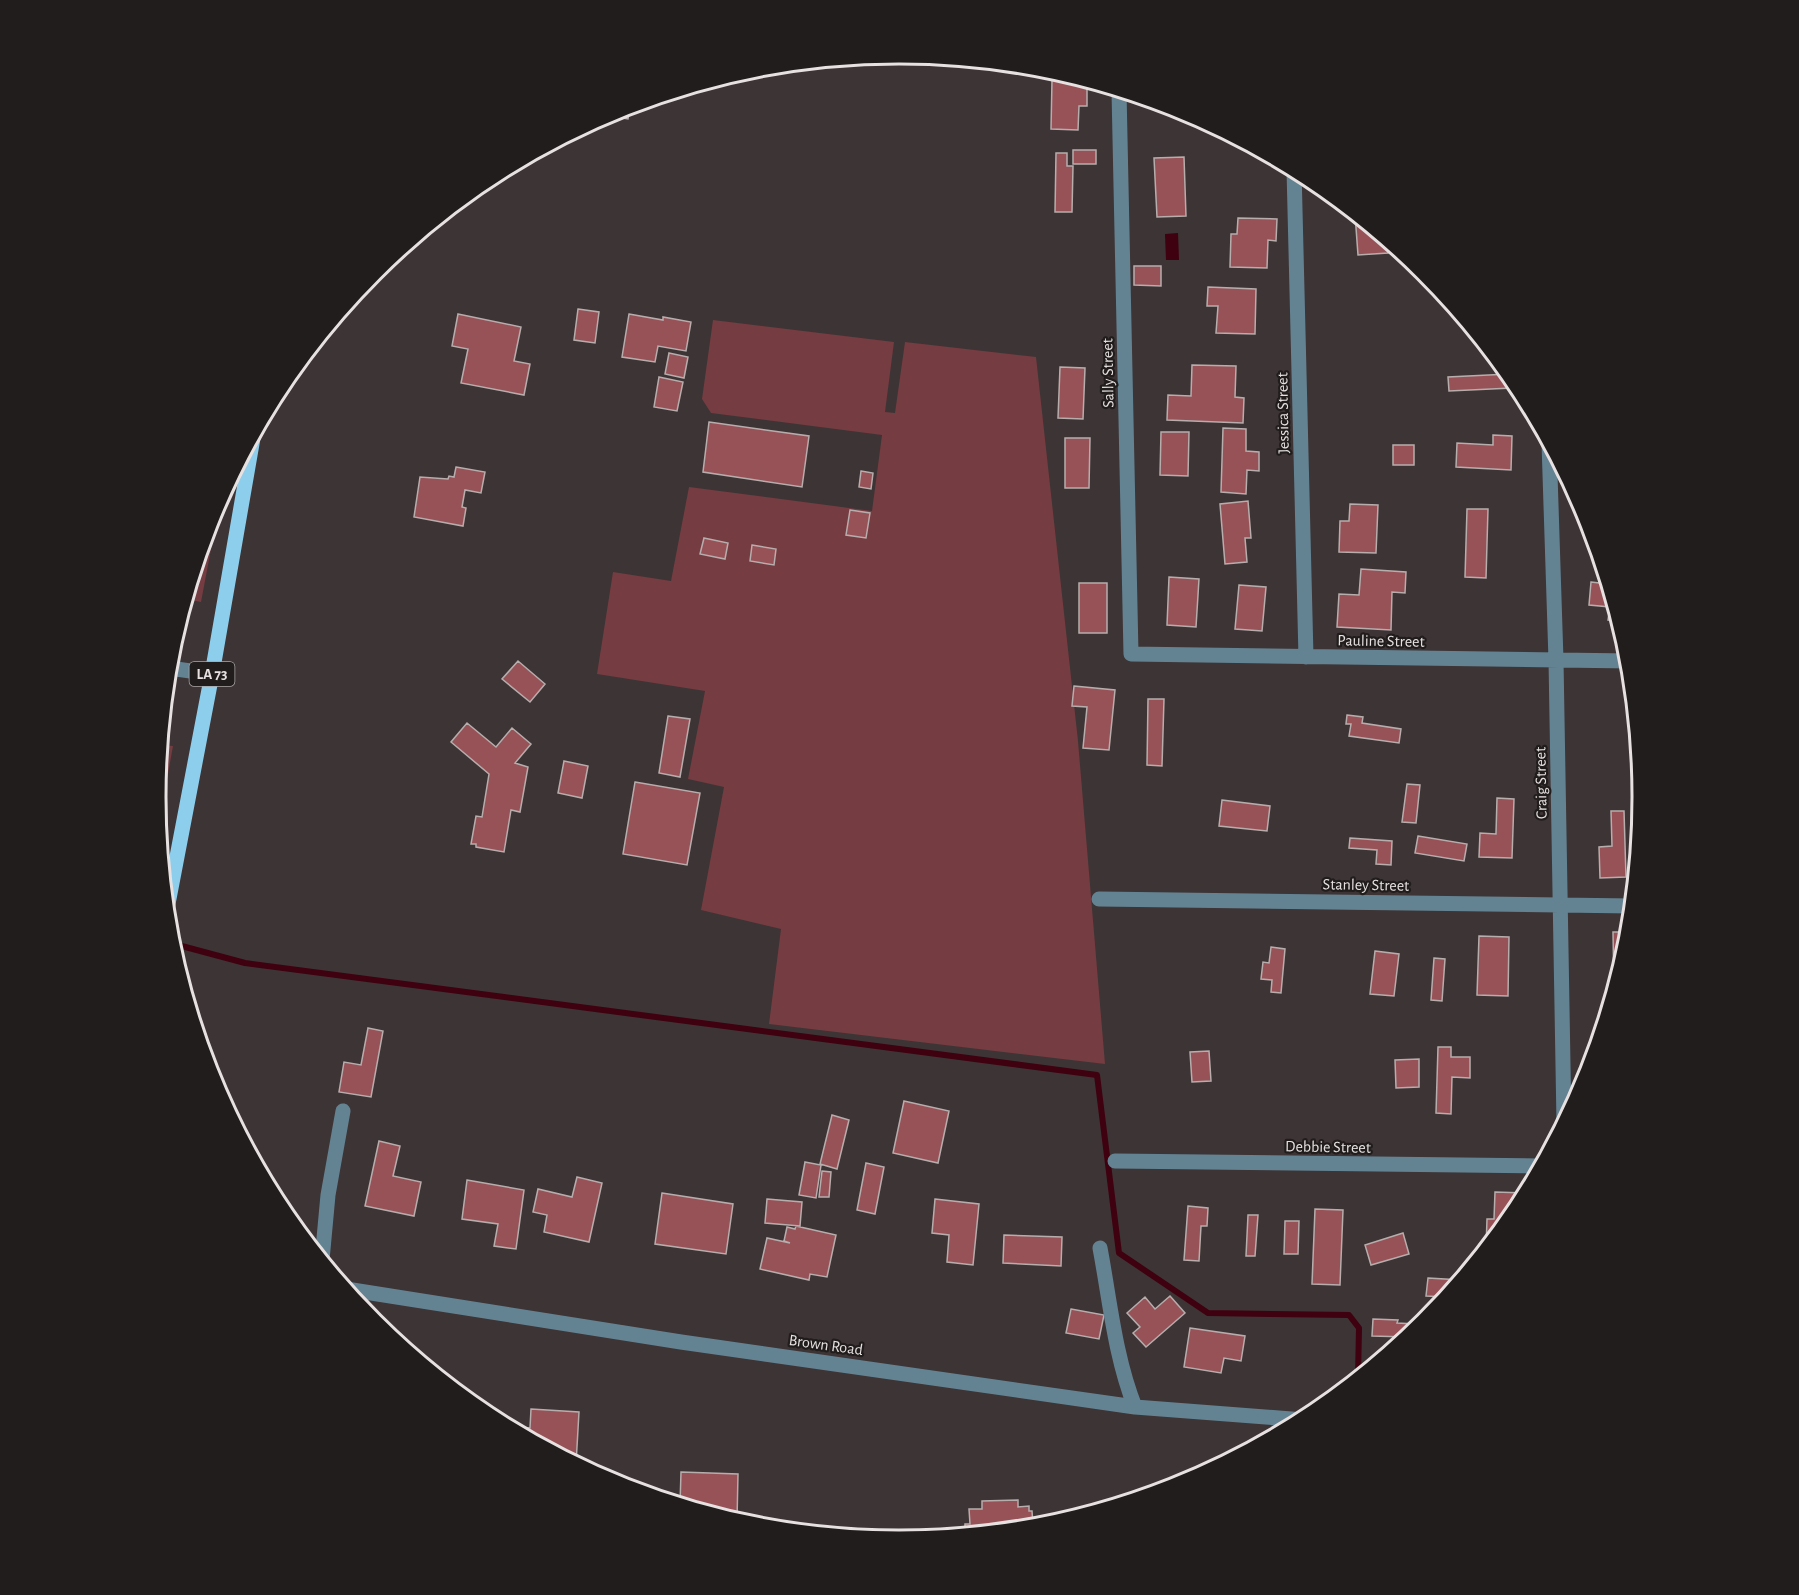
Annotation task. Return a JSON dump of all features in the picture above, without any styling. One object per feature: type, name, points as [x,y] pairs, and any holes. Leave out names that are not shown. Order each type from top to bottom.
[{"type":"main road","name":"LA 73","points":[[172,883],[212,674],[249,460]]},
{"type":"street","name":"Sally Street","points":[[1119,98],[1131,654]]},
{"type":"street","name":"Jessica Street","points":[[1294,180],[1306,657]]},
{"type":"street","name":"Craig Street","points":[[1550,459],[1556,660],[1564,1107]]},
{"type":"street","name":"Pauline Street","points":[[1131,654],[1619,661]]},
{"type":"street","points":[[178,669],[212,674]]},
{"type":"street","name":"Stanley Street","points":[[1099,899],[1624,906]]},
{"type":"street","points":[[323,1250],[328,1195],[343,1111]]},
{"type":"street","name":"Debbie Street","points":[[1115,1161],[1533,1166]]},
{"type":"street","points":[[1100,1248],[1122,1370],[1135,1407]]},
{"type":"street","name":"Brown Road","points":[[357,1291],[681,1342],[1135,1407],[1288,1419]]},
{"type":"shaded area","points":[[1178,233],[1179,260],[1166,260],[1165,234]]},
{"type":"shaded area","points":[[713,320],[894,342],[885,412],[895,413],[905,342],[1036,357],[1078,741],[1105,1064],[769,1024],[781,929],[701,910],[724,787],[688,779],[705,691],[597,674],[613,572],[671,581],[689,487],[872,511],[882,435],[711,413],[702,399]]},
{"type":"shaded area","points":[[212,543],[201,602],[193,600]]},
{"type":"shaded area","points":[[168,746],[173,746],[167,781]]},
{"type":"building","points":[[1052,81],[1087,89],[1087,106],[1079,106],[1078,130],[1051,129]]},
{"type":"building","points":[[1073,150],[1096,150],[1096,164],[1073,164]]},
{"type":"building","points":[[1056,153],[1067,153],[1067,166],[1073,166],[1072,212],[1055,212]]},
{"type":"building","points":[[1184,157],[1186,216],[1157,217],[1154,158]]},
{"type":"building","points":[[1238,218],[1277,219],[1276,241],[1268,240],[1267,268],[1230,267],[1231,234],[1237,234]]},
{"type":"building","points":[[1356,224],[1383,246],[1388,253],[1358,255]]},
{"type":"building","points":[[1134,266],[1161,266],[1161,286],[1134,285]]},
{"type":"building","points":[[1208,287],[1256,289],[1255,334],[1216,333],[1218,306],[1207,306]]},
{"type":"building","points":[[578,309],[599,312],[595,343],[574,340]]},
{"type":"building","points":[[458,314],[521,327],[514,361],[530,364],[524,395],[461,383],[468,349],[452,346]]},
{"type":"building","points":[[629,314],[691,322],[686,351],[658,346],[655,362],[622,357]]},
{"type":"building","points":[[669,353],[688,357],[684,378],[665,374]]},
{"type":"building","points":[[1192,365],[1236,366],[1235,397],[1244,398],[1243,423],[1167,420],[1168,395],[1191,396]]},
{"type":"building","points":[[1060,367],[1085,368],[1083,419],[1058,418]]},
{"type":"building","points":[[1498,375],[1508,388],[1449,391],[1448,377]]},
{"type":"building","points":[[659,377],[683,382],[677,411],[654,407]]},
{"type":"building","points":[[709,422],[809,436],[802,487],[703,472]]},
{"type":"building","points":[[1223,428],[1246,429],[1246,451],[1259,452],[1259,471],[1247,470],[1246,494],[1221,492]]},
{"type":"building","points":[[1161,432],[1189,432],[1188,476],[1160,475]]},
{"type":"building","points":[[1493,435],[1512,436],[1511,470],[1456,467],[1457,443],[1493,445]]},
{"type":"building","points":[[1065,438],[1090,438],[1089,488],[1065,488]]},
{"type":"building","points":[[1393,445],[1414,445],[1414,465],[1393,465]]},
{"type":"building","points":[[456,467],[485,472],[481,493],[465,490],[462,507],[466,508],[463,526],[414,517],[420,477],[448,479],[449,476],[454,477]]},
{"type":"building","points":[[861,471],[873,473],[871,489],[859,487]]},
{"type":"building","points":[[1248,501],[1251,538],[1245,538],[1247,562],[1225,564],[1220,504]]},
{"type":"building","points":[[1350,504],[1378,505],[1376,553],[1339,552],[1340,521],[1349,521]]},
{"type":"building","points":[[1467,509],[1488,509],[1486,578],[1465,577]]},
{"type":"building","points":[[850,510],[870,513],[866,538],[846,535]]},
{"type":"building","points":[[704,538],[728,543],[725,559],[700,554]]},
{"type":"building","points":[[752,545],[776,549],[774,565],[750,561]]},
{"type":"building","points":[[1361,569],[1406,572],[1405,593],[1392,592],[1391,630],[1337,627],[1339,594],[1359,595]]},
{"type":"building","points":[[1169,577],[1199,579],[1196,627],[1167,625]]},
{"type":"building","points":[[1591,582],[1600,583],[1608,607],[1589,605]]},
{"type":"building","points":[[1079,583],[1107,583],[1107,633],[1079,633]]},
{"type":"building","points":[[1239,585],[1266,587],[1262,631],[1235,629]]},
{"type":"building","points":[[518,661],[545,684],[530,702],[502,679]]},
{"type":"building","points":[[1074,686],[1115,690],[1109,750],[1083,748],[1087,707],[1072,706]]},
{"type":"building","points":[[1148,699],[1164,699],[1162,766],[1147,765]]},
{"type":"building","points":[[1347,715],[1363,717],[1362,723],[1401,729],[1399,743],[1349,736],[1351,724],[1346,724]]},
{"type":"building","points":[[668,716],[690,719],[680,777],[659,773]]},
{"type":"building","points":[[467,723],[496,747],[512,728],[531,744],[515,763],[528,767],[520,812],[511,810],[504,852],[471,844],[476,816],[482,817],[489,774],[451,742]]},
{"type":"building","points":[[564,761],[588,766],[582,798],[558,793]]},
{"type":"building","points":[[635,782],[700,793],[687,865],[623,854]]},
{"type":"building","points":[[1407,784],[1420,785],[1416,823],[1402,822]]},
{"type":"building","points":[[1497,798],[1514,799],[1512,858],[1479,857],[1480,833],[1496,834]]},
{"type":"building","points":[[1222,800],[1270,806],[1267,831],[1219,826]]},
{"type":"building","points":[[1611,811],[1624,811],[1626,877],[1600,878],[1599,847],[1612,846]]},
{"type":"building","points":[[1418,836],[1467,844],[1464,861],[1415,853]]},
{"type":"building","points":[[1350,838],[1392,841],[1391,865],[1376,864],[1377,850],[1349,848]]},
{"type":"building","points":[[1613,932],[1620,932],[1618,941],[1614,962]]},
{"type":"building","points":[[1479,936],[1509,937],[1508,996],[1477,995]]},
{"type":"building","points":[[1271,947],[1285,949],[1281,993],[1271,992],[1272,980],[1261,979],[1263,962],[1269,963]]},
{"type":"building","points":[[1375,951],[1399,954],[1394,996],[1370,994]]},
{"type":"building","points":[[1434,958],[1445,959],[1442,1001],[1431,1000]]},
{"type":"building","points":[[368,1028],[383,1031],[371,1097],[339,1092],[344,1062],[361,1065]]},
{"type":"building","points":[[1438,1047],[1451,1047],[1451,1057],[1470,1057],[1470,1078],[1452,1077],[1451,1114],[1436,1113]]},
{"type":"building","points":[[1209,1051],[1211,1081],[1192,1082],[1190,1052]]},
{"type":"building","points":[[1419,1059],[1419,1087],[1396,1088],[1395,1060]]},
{"type":"building","points":[[904,1101],[949,1111],[938,1163],[893,1153]]},
{"type":"building","points":[[832,1115],[849,1120],[837,1169],[820,1164]]},
{"type":"building","points":[[379,1141],[400,1146],[393,1176],[421,1182],[414,1216],[365,1206]]},
{"type":"building","points":[[805,1162],[821,1165],[816,1198],[799,1195]]},
{"type":"building","points":[[866,1163],[884,1167],[875,1214],[857,1210]]},
{"type":"building","points":[[822,1171],[831,1172],[829,1197],[819,1197]]},
{"type":"building","points":[[577,1177],[602,1183],[589,1242],[544,1232],[547,1215],[533,1212],[538,1189],[572,1197]]},
{"type":"building","points":[[467,1180],[524,1190],[516,1249],[494,1246],[498,1224],[462,1219]]},
{"type":"building","points":[[1495,1192],[1517,1193],[1486,1236],[1487,1219],[1494,1219]]},
{"type":"building","points":[[662,1193],[733,1204],[726,1254],[655,1244]]},
{"type":"building","points":[[767,1199],[802,1202],[800,1226],[765,1223]]},
{"type":"building","points":[[935,1199],[979,1204],[973,1265],[947,1262],[949,1235],[932,1233]]},
{"type":"building","points":[[1188,1206],[1208,1208],[1207,1226],[1201,1226],[1199,1261],[1184,1260]]},
{"type":"building","points":[[1315,1209],[1343,1210],[1340,1285],[1312,1284]]},
{"type":"building","points":[[1248,1215],[1258,1215],[1255,1256],[1246,1256]]},
{"type":"building","points":[[1285,1221],[1299,1221],[1298,1254],[1284,1254]]},
{"type":"building","points":[[796,1226],[836,1235],[827,1277],[810,1274],[809,1280],[760,1269],[767,1238],[790,1243],[784,1241],[787,1227],[795,1229]]},
{"type":"building","points":[[1403,1233],[1409,1254],[1371,1265],[1365,1245]]},
{"type":"building","points":[[1004,1235],[1062,1237],[1061,1266],[1003,1263]]},
{"type":"building","points":[[1428,1278],[1452,1279],[1436,1296],[1426,1296]]},
{"type":"building","points":[[1170,1296],[1185,1313],[1146,1347],[1133,1333],[1140,1327],[1127,1313],[1145,1297],[1155,1309]]},
{"type":"building","points":[[1071,1309],[1104,1315],[1099,1339],[1066,1333]]},
{"type":"building","points":[[1373,1319],[1398,1320],[1397,1323],[1410,1324],[1396,1337],[1372,1336]]},
{"type":"building","points":[[1190,1328],[1245,1336],[1241,1361],[1224,1358],[1221,1373],[1184,1367]]},
{"type":"building","points":[[531,1409],[579,1412],[576,1456],[526,1428],[530,1428]]},
{"type":"building","points":[[681,1472],[738,1474],[737,1512],[680,1497]]},
{"type":"building","points":[[1018,1500],[1018,1507],[1029,1506],[1032,1518],[965,1527],[965,1524],[970,1524],[969,1509],[982,1509],[982,1501]]},
{"type":"waterway","points":[[182,946],[245,963],[1097,1075],[1119,1253],[1208,1313],[1349,1315],[1359,1328],[1358,1369]]}]
